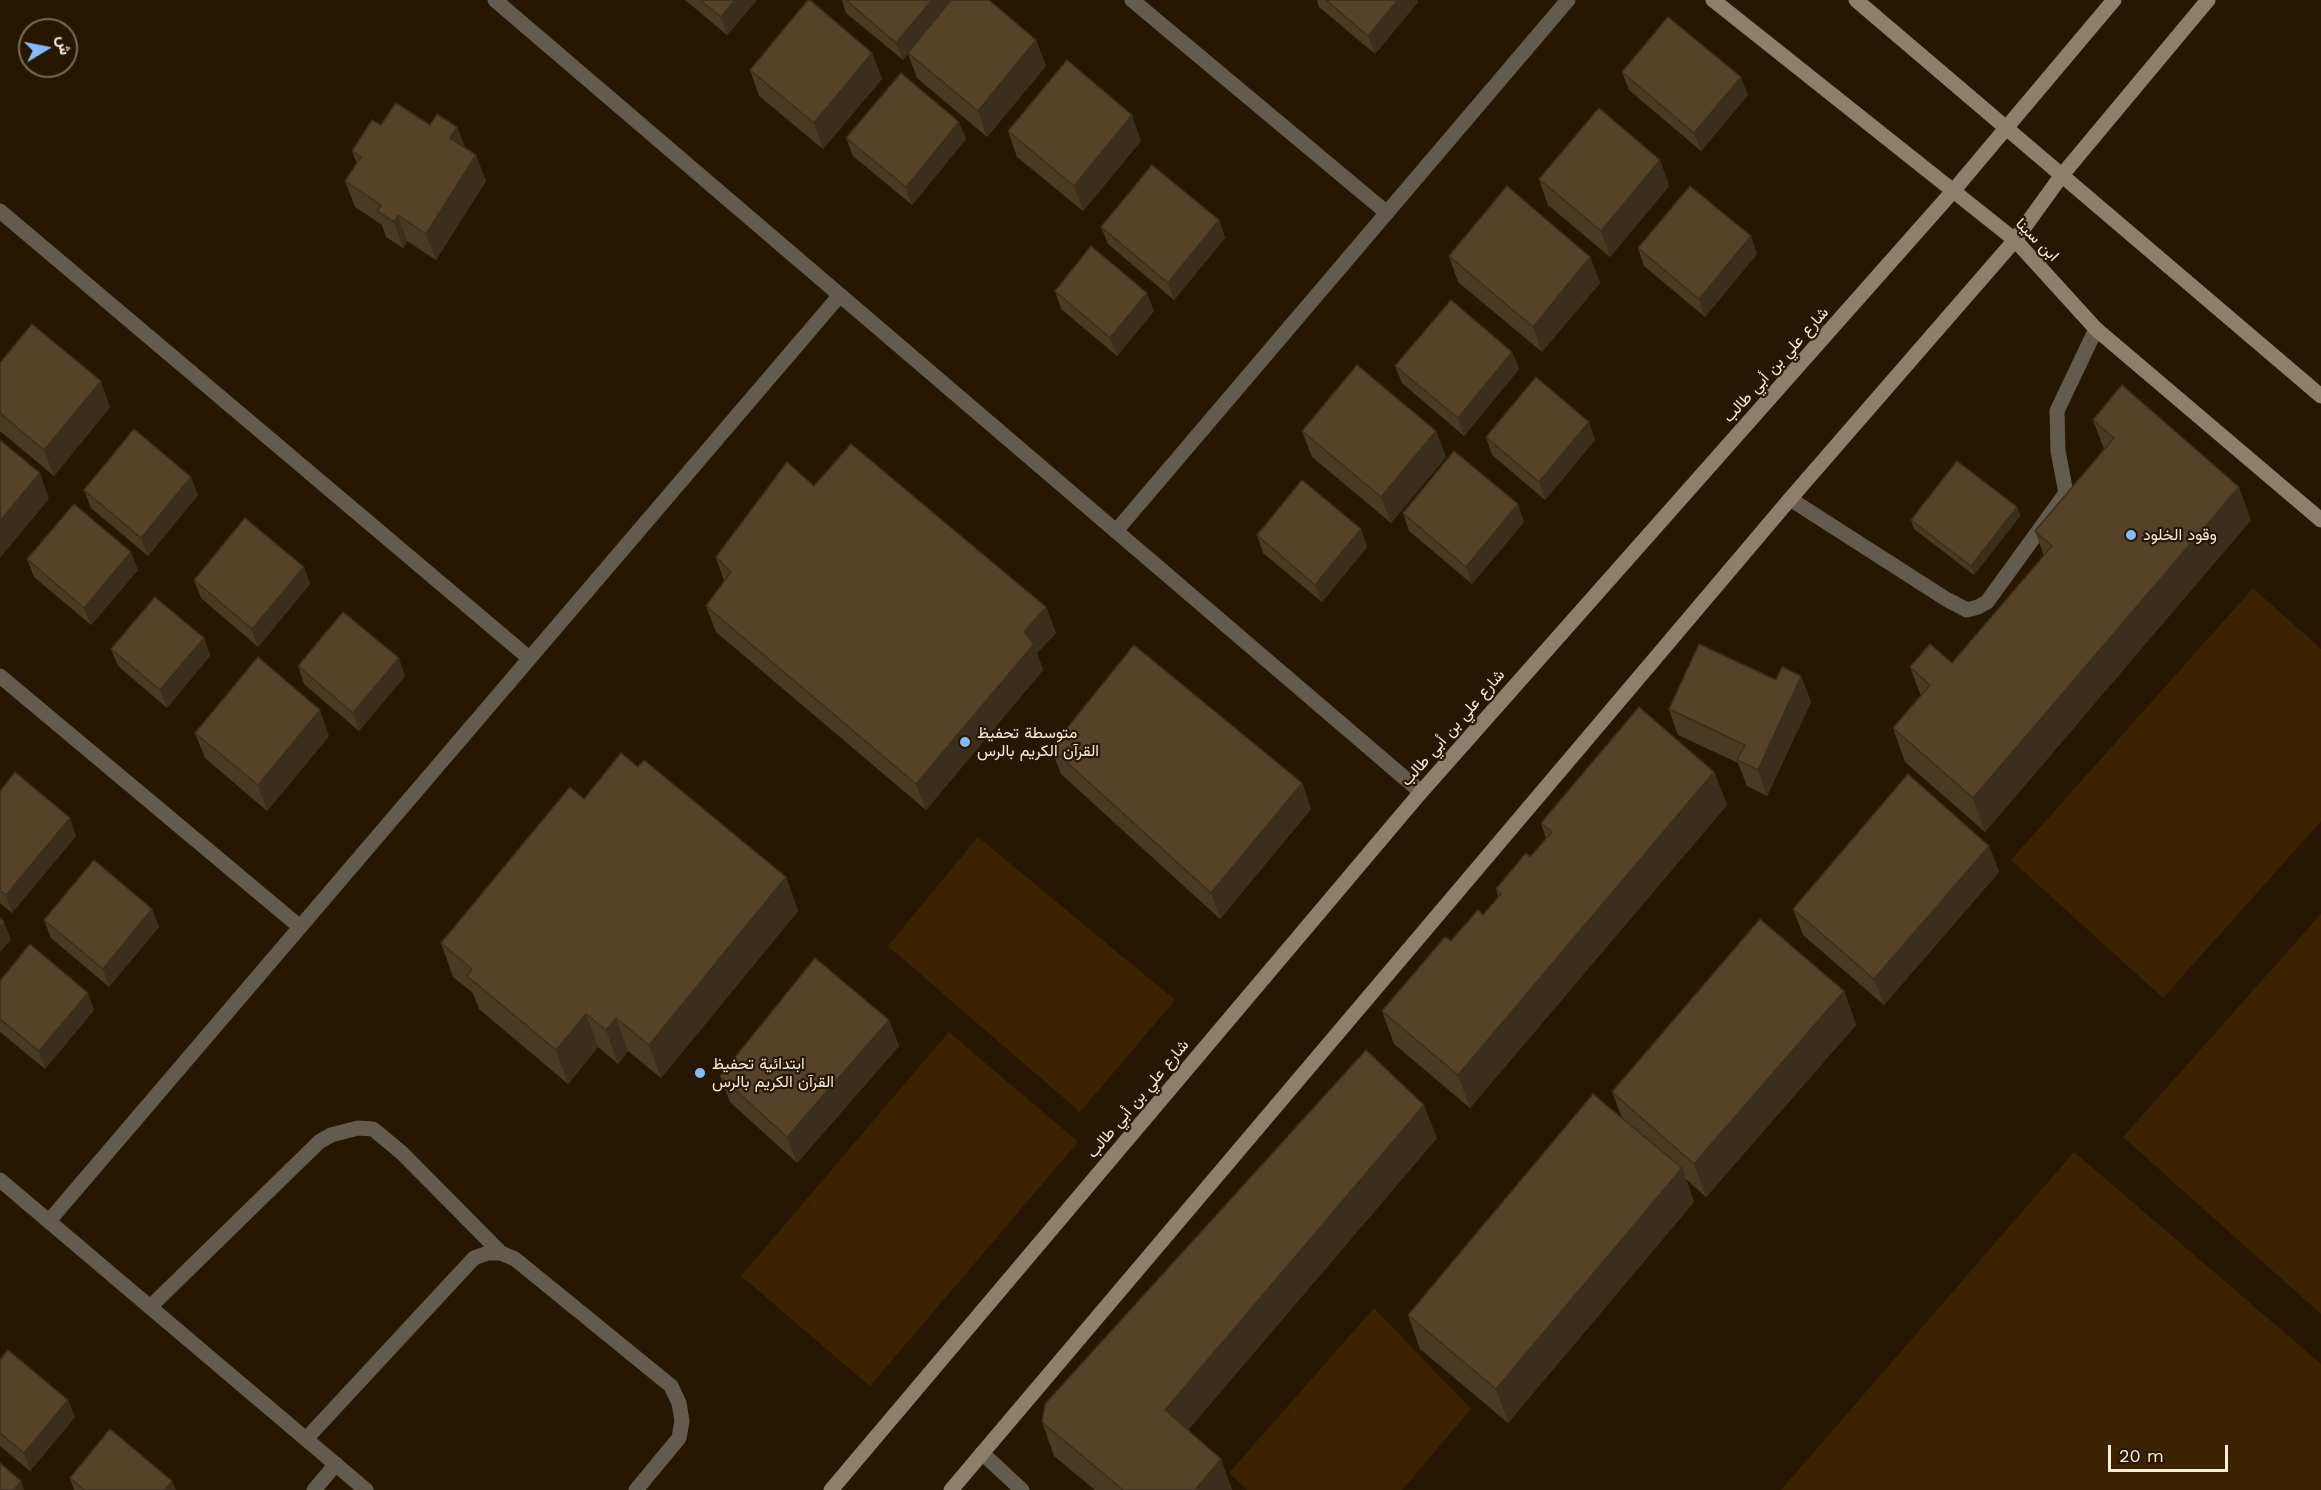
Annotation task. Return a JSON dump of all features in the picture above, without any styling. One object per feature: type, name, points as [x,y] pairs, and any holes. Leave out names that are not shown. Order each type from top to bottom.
[{"type":"street","points":[[495,0],[1421,792]]},
{"type":"street","points":[[1132,0],[1387,213]]},
{"type":"street","points":[[1116,531],[1568,0]]},
{"type":"street","name":"ابن سينا","points":[[1713,0],[2015,240],[2096,329],[2321,520]]},
{"type":"street","points":[[1856,0],[2321,396]]},
{"type":"street","name":"شارع علي بن أبي طالب","points":[[831,1490],[1421,792],[1954,190],[2114,0]]},
{"type":"street","points":[[951,1490],[1790,499],[2015,240],[2062,176],[2208,0]]},
{"type":"street","points":[[0,211],[529,658]]},
{"type":"street","points":[[49,1221],[840,295]]},
{"type":"street","points":[[1790,499],[1946,599],[1967,610],[1978,607],[1987,602],[2066,493],[2058,451],[2057,411],[2096,329]]},
{"type":"street","points":[[0,676],[300,927]]},
{"type":"street","points":[[150,1307],[320,1142],[331,1135],[358,1128],[373,1130],[402,1152],[501,1253],[515,1259],[670,1386],[679,1403],[682,1422],[679,1438],[636,1490]]},
{"type":"street","points":[[0,1179],[366,1490]]},
{"type":"street","points":[[306,1439],[474,1258],[488,1253],[501,1253]]},
{"type":"street","points":[[982,1453],[1022,1490]]},
{"type":"street","points":[[314,1490],[336,1464]]},
{"type":"shaded area","points":[[2253,588],[2321,649],[2321,821],[2163,998],[2011,860]]},
{"type":"shaded area","points":[[978,837],[1175,1000],[1080,1112],[888,946]]},
{"type":"shaded area","points":[[2321,914],[2321,1314],[2123,1137]]},
{"type":"shaded area","points":[[949,1032],[1078,1142],[870,1386],[741,1276]]},
{"type":"shaded area","points":[[2074,1152],[2321,1364],[2321,1490],[1781,1490]]},
{"type":"shaded area","points":[[1374,1308],[1471,1409],[1402,1490],[1247,1490],[1229,1473]]},
{"type":"building","points":[[700,0],[735,0],[721,17]]},
{"type":"building","points":[[808,0],[872,53],[814,123],[750,70]]},
{"type":"building","points":[[846,0],[932,0],[896,43]]},
{"type":"building","points":[[951,0],[989,0],[1036,40],[978,111],[908,53]]},
{"type":"building","points":[[1326,0],[1398,0],[1368,36]]},
{"type":"building","points":[[1668,17],[1741,77],[1694,133],[1622,72]]},
{"type":"building","points":[[1067,60],[1132,115],[1074,186],[1008,131]]},
{"type":"building","points":[[901,73],[959,122],[906,187],[846,138]]},
{"type":"building","points":[[396,103],[430,125],[437,114],[457,127],[450,138],[476,155],[426,234],[398,215],[394,222],[377,211],[381,205],[345,181],[361,157],[352,151],[372,120],[381,125]]},
{"type":"building","points":[[1599,108],[1660,160],[1601,231],[1539,179]]},
{"type":"building","points":[[1152,165],[1219,220],[1168,283],[1101,227]]},
{"type":"building","points":[[1507,186],[1590,257],[1533,327],[1449,256]]},
{"type":"building","points":[[1690,186],[1751,236],[1699,299],[1638,248]]},
{"type":"building","points":[[1091,246],[1147,293],[1110,338],[1055,291]]},
{"type":"building","points":[[1451,300],[1512,352],[1458,418],[1395,366]]},
{"type":"building","points":[[32,324],[101,381],[44,450],[0,413],[0,363]]},
{"type":"building","points":[[1357,365],[1436,431],[1381,497],[1302,431]]},
{"type":"building","points":[[1536,377],[1589,422],[1539,482],[1486,437]]},
{"type":"building","points":[[2122,385],[2239,487],[1973,798],[1893,728],[1930,685],[1910,667],[1930,644],[1952,663],[2052,546],[2035,531],[2114,438],[2093,420]]},
{"type":"building","points":[[134,429],[191,477],[141,538],[84,490]]},
{"type":"building","points":[[0,440],[40,473],[0,521]]},
{"type":"building","points":[[851,444],[1046,607],[1024,632],[1034,644],[916,784],[706,606],[731,572],[716,557],[787,462],[814,486]]},
{"type":"building","points":[[1454,451],[1518,504],[1466,567],[1403,513]]},
{"type":"building","points":[[1957,461],[2017,507],[1971,566],[1911,520]]},
{"type":"building","points":[[1302,480],[1361,529],[1315,585],[1257,535]]},
{"type":"building","points":[[74,504],[131,552],[84,608],[27,559]]},
{"type":"building","points":[[245,518],[304,567],[252,629],[194,580]]},
{"type":"building","points":[[155,597],[204,638],[160,690],[111,649]]},
{"type":"building","points":[[343,612],[399,658],[353,713],[298,666]]},
{"type":"building","points":[[1699,644],[1776,680],[1782,667],[1801,676],[1758,770],[1737,760],[1745,745],[1669,709]]},
{"type":"building","points":[[1134,645],[1302,783],[1211,893],[1051,748]]},
{"type":"building","points":[[258,657],[320,710],[258,785],[195,733]]},
{"type":"building","points":[[1639,707],[1714,772],[1458,1075],[1382,1011],[1445,937],[1451,941],[1478,910],[1483,915],[1501,894],[1496,889],[1526,853],[1530,857],[1552,832],[1541,823]]},
{"type":"building","points":[[621,753],[638,767],[644,760],[786,877],[649,1045],[616,1018],[606,1030],[586,1014],[556,1050],[467,976],[472,969],[441,943],[570,787],[584,799]]},
{"type":"building","points":[[15,772],[70,818],[6,895],[0,891],[0,791]]},
{"type":"building","points":[[1908,774],[1989,846],[1874,979],[1793,909]]},
{"type":"building","points":[[94,860],[152,909],[103,969],[44,920]]},
{"type":"building","points":[[1760,919],[1844,991],[1694,1164],[1612,1092]]},
{"type":"building","points":[[30,944],[88,993],[39,1051],[0,1019],[0,981]]},
{"type":"building","points":[[815,958],[889,1020],[787,1137],[720,1076]]},
{"type":"building","points":[[1366,1050],[1424,1105],[1165,1410],[1221,1459],[1195,1490],[1123,1490],[1042,1422],[1045,1404]]},
{"type":"building","points":[[1593,1094],[1682,1168],[1496,1389],[1408,1315]]},
{"type":"building","points":[[8,1350],[68,1400],[24,1453],[0,1433],[0,1360]]},
{"type":"building","points":[[110,1429],[172,1481],[165,1490],[84,1490],[70,1478]]},
{"type":"building","points":[[0,1463],[21,1481],[14,1490],[0,1490]]},
{"type":"place","name":"وقود الخلود","points":[[2131,535]]},
{"type":"place","name":"متوسطة تحفيظ القرآن الكريم بالرس","points":[[965,742]]},
{"type":"place","name":"ابتدائية تحفيظ القرآن الكريم بالرس","points":[[700,1073]]}]
